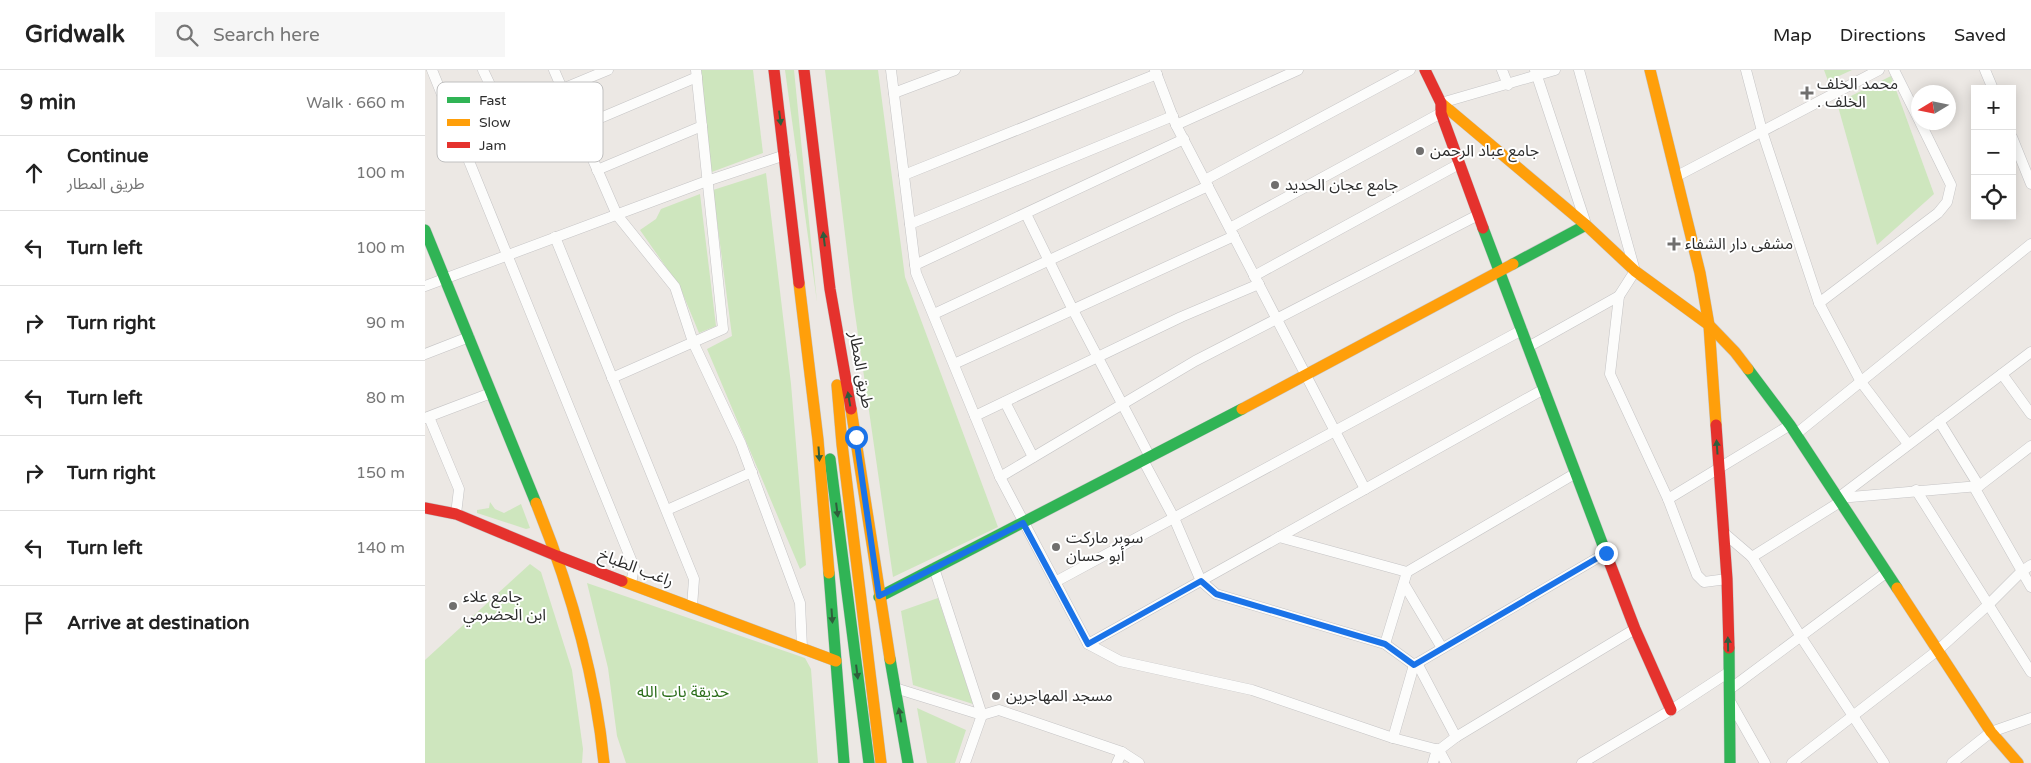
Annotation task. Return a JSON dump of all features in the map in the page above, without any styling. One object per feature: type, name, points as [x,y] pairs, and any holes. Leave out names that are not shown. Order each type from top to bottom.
[{"type":"main road","points":[[774,70],[818,440],[843,763]]},
{"type":"main road","name":"طريق المطار","points":[[804,70],[830,289],[856,437],[879,596],[909,763]]},
{"type":"main road","points":[[1425,70],[1441,108],[1459,164],[1635,629],[1671,710]]},
{"type":"main road","points":[[1650,70],[1700,272],[1709,325],[1727,579],[1731,702],[1730,763]]},
{"type":"main road","points":[[1441,108],[1586,225],[1635,270],[1709,325],[1735,352],[1793,430],[1991,732],[2018,763]]},
{"type":"main road","points":[[879,596],[1306,376],[1586,225]]},
{"type":"main road","points":[[425,232],[557,556],[574,606],[591,671],[602,733],[604,763]]},
{"type":"main road","points":[[830,289],[842,444],[881,763]]},
{"type":"main road","points":[[801,290],[827,437],[869,763]]},
{"type":"main road","name":"راغب الطباخ","points":[[425,508],[456,514],[557,556],[835,660]]},
{"type":"street","points":[[432,70],[437,82]]},
{"type":"street","points":[[483,70],[489,82]]},
{"type":"street","points":[[554,70],[559,82]]},
{"type":"street","points":[[579,82],[607,70]]},
{"type":"street","points":[[891,70],[915,265],[933,314],[1000,477],[1088,644],[1120,661],[1252,690],[1393,738],[1438,749],[1446,763]]},
{"type":"street","points":[[894,93],[955,70]]},
{"type":"street","points":[[911,224],[1298,70]]},
{"type":"street","points":[[933,314],[1050,261],[1206,183],[1410,70]]},
{"type":"street","points":[[1502,70],[1508,85]]},
{"type":"street","points":[[954,364],[1073,310],[1232,232],[1441,108],[1508,85],[1536,73],[1555,70]]},
{"type":"street","points":[[1579,70],[1635,270],[1619,296],[1610,374],[1668,499],[1697,575],[1705,582],[1727,579]]},
{"type":"street","points":[[1745,70],[1762,131],[1819,303],[1861,382],[1908,444]]},
{"type":"street","points":[[1677,176],[1879,70]]},
{"type":"street","points":[[1894,70],[1911,105]]},
{"type":"street","points":[[1985,70],[1991,85]]},
{"type":"street","points":[[904,175],[1157,71],[1183,139],[1365,490]]},
{"type":"street","points":[[1536,73],[1586,225]]},
{"type":"street","points":[[603,113],[696,74],[723,329],[612,378]]},
{"type":"street","points":[[597,170],[702,126]]},
{"type":"street","points":[[1819,303],[1938,213],[1947,202],[1951,185],[1924,130]]},
{"type":"street","points":[[915,265],[1183,139]]},
{"type":"street","points":[[2016,147],[2031,184]]},
{"type":"street","points":[[425,286],[707,181],[785,155]]},
{"type":"street","points":[[469,162],[634,567],[631,584]]},
{"type":"street","points":[[594,162],[617,215],[675,287],[693,342],[752,472],[800,603],[802,648]]},
{"type":"street","points":[[975,416],[1257,280],[1459,164]]},
{"type":"street","points":[[1026,214],[1122,404],[1201,581],[1216,594],[1385,644],[1415,664],[1456,737]]},
{"type":"street","points":[[1000,477],[1195,361],[1478,215]]},
{"type":"street","points":[[555,237],[694,579],[692,607]]},
{"type":"street","points":[[1668,499],[1719,469],[1793,430],[1861,382],[2031,244]]},
{"type":"street","points":[[1528,347],[1619,296]]},
{"type":"street","points":[[1055,582],[1522,330]]},
{"type":"street","points":[[425,354],[469,337]]},
{"type":"street","points":[[1752,557],[1839,500],[1908,444],[2031,352]]},
{"type":"street","points":[[2002,374],[2031,414]]},
{"type":"street","points":[[1088,644],[1544,390]]},
{"type":"street","points":[[456,514],[459,488],[427,418],[491,393]]},
{"type":"street","points":[[1005,402],[1033,457]]},
{"type":"street","points":[[1939,421],[1976,486],[2027,568],[2031,587]]},
{"type":"street","points":[[1839,500],[1917,490],[1976,486],[2031,446]]},
{"type":"street","points":[[667,510],[752,472]]},
{"type":"street","points":[[1279,538],[1407,572],[1576,473]]},
{"type":"street","points":[[1917,490],[2031,672]]},
{"type":"street","points":[[1724,533],[1752,557],[1801,637],[1884,763]]},
{"type":"street","points":[[1393,738],[1415,664],[1606,553]]},
{"type":"street","points":[[934,568],[982,714],[965,763]]},
{"type":"street","points":[[1792,763],[1938,650],[2027,568]]},
{"type":"street","points":[[1385,644],[1407,572]]},
{"type":"street","points":[[1730,689],[1887,572]]},
{"type":"street","points":[[1404,584],[1442,648]]},
{"type":"street","points":[[1433,763],[1438,749],[1456,737],[1635,629]]},
{"type":"street","points":[[1582,763],[1671,710],[1729,672]]},
{"type":"street","points":[[895,688],[982,714],[999,710],[1122,752],[1139,763]]},
{"type":"street","points":[[1731,702],[1765,763]]},
{"type":"street","points":[[1953,763],[1962,760],[1991,732],[2031,718]]},
{"type":"street","points":[[1117,763],[1122,752]]},
{"type":"green space","points":[[700,70],[753,70],[763,153],[709,173]]},
{"type":"green space","points":[[785,70],[794,70],[817,302]]},
{"type":"green space","points":[[825,70],[878,70],[905,277],[998,527],[893,577],[853,300]]},
{"type":"green space","points":[[1824,70],[1852,70],[1828,81]]},
{"type":"green space","points":[[1891,76],[1934,194],[1877,245],[1837,103]]},
{"type":"green space","points":[[766,173],[791,384],[806,565],[800,569],[707,349],[732,336],[713,190]]},
{"type":"green space","points":[[700,194],[716,326],[699,333],[680,287],[640,230],[656,219],[661,209]]},
{"type":"green space","points":[[490,502],[495,509],[504,513],[521,504],[530,528],[526,529],[477,513],[477,510],[489,508]]},
{"type":"green space","points":[[530,564],[541,572],[572,670],[583,749],[582,763],[425,763],[425,660]]},
{"type":"green space","name":"حديقة باب الله","points":[[587,583],[805,658],[811,669],[818,763],[626,763],[617,736],[608,668]]},
{"type":"green space","points":[[938,598],[973,704],[913,685],[901,611]]},
{"type":"green space","points":[[917,708],[966,730],[955,763],[927,763]]},
{"type":"traffic: fast","points":[[1513,264],[1586,225]]},
{"type":"traffic: fast","points":[[1483,228],[1607,556]]},
{"type":"traffic: fast","points":[[425,230],[536,503]]},
{"type":"traffic: fast","points":[[1748,369],[1790,425],[1897,588]]},
{"type":"traffic: fast","points":[[879,597],[1242,409]]},
{"type":"traffic: fast","points":[[830,459],[869,763]]},
{"type":"traffic: fast","points":[[829,573],[844,763]]},
{"type":"traffic: fast","points":[[1729,648],[1730,763]]},
{"type":"traffic: fast","points":[[890,659],[908,763]]},
{"type":"traffic: slow","points":[[1650,70],[1700,273],[1709,325],[1716,425]]},
{"type":"traffic: slow","points":[[1441,103],[1586,225],[1635,271],[1709,325],[1735,352],[1748,369]]},
{"type":"traffic: slow","points":[[1242,409],[1513,264]]},
{"type":"traffic: slow","points":[[799,283],[818,440],[829,573]]},
{"type":"traffic: slow","points":[[837,385],[842,444],[881,763]]},
{"type":"traffic: slow","points":[[851,409],[890,659]]},
{"type":"traffic: slow","points":[[536,503],[560,566],[579,630],[594,696],[604,763]]},
{"type":"traffic: slow","points":[[622,581],[836,661]]},
{"type":"traffic: slow","points":[[1897,588],[1991,732],[2018,763]]},
{"type":"traffic: jam","points":[[774,70],[799,283]]},
{"type":"traffic: jam","points":[[804,70],[830,289],[851,409]]},
{"type":"traffic: jam","points":[[1425,70],[1441,103],[1441,113],[1483,228]]},
{"type":"traffic: jam","points":[[1716,425],[1727,579],[1729,648]]},
{"type":"traffic: jam","points":[[425,508],[456,514],[622,581]]},
{"type":"traffic: jam","points":[[1607,556],[1635,629],[1671,710]]},
{"type":"place","name":"محمد الخلف . الخلف","points":[[1807,93]]},
{"type":"place","name":"جامع عباد الرحمن","points":[[1420,151]]},
{"type":"place","name":"جامع عجان الحديد","points":[[1275,185]]},
{"type":"place","name":"مشفى دار الشفاء","points":[[1674,244]]},
{"type":"place","name":"سوبر ماركت أبو حسان","points":[[1056,547]]},
{"type":"place","name":"جامع علاء ابن الحضرمي","points":[[453,606]]},
{"type":"place","name":"مسجد المهاجرين","points":[[996,696]]},
{"type":"route","points":[[856,437],[879,596],[1023,523],[1088,644],[1201,581],[1216,594],[1385,644],[1414,665],[1606,553]]}]
